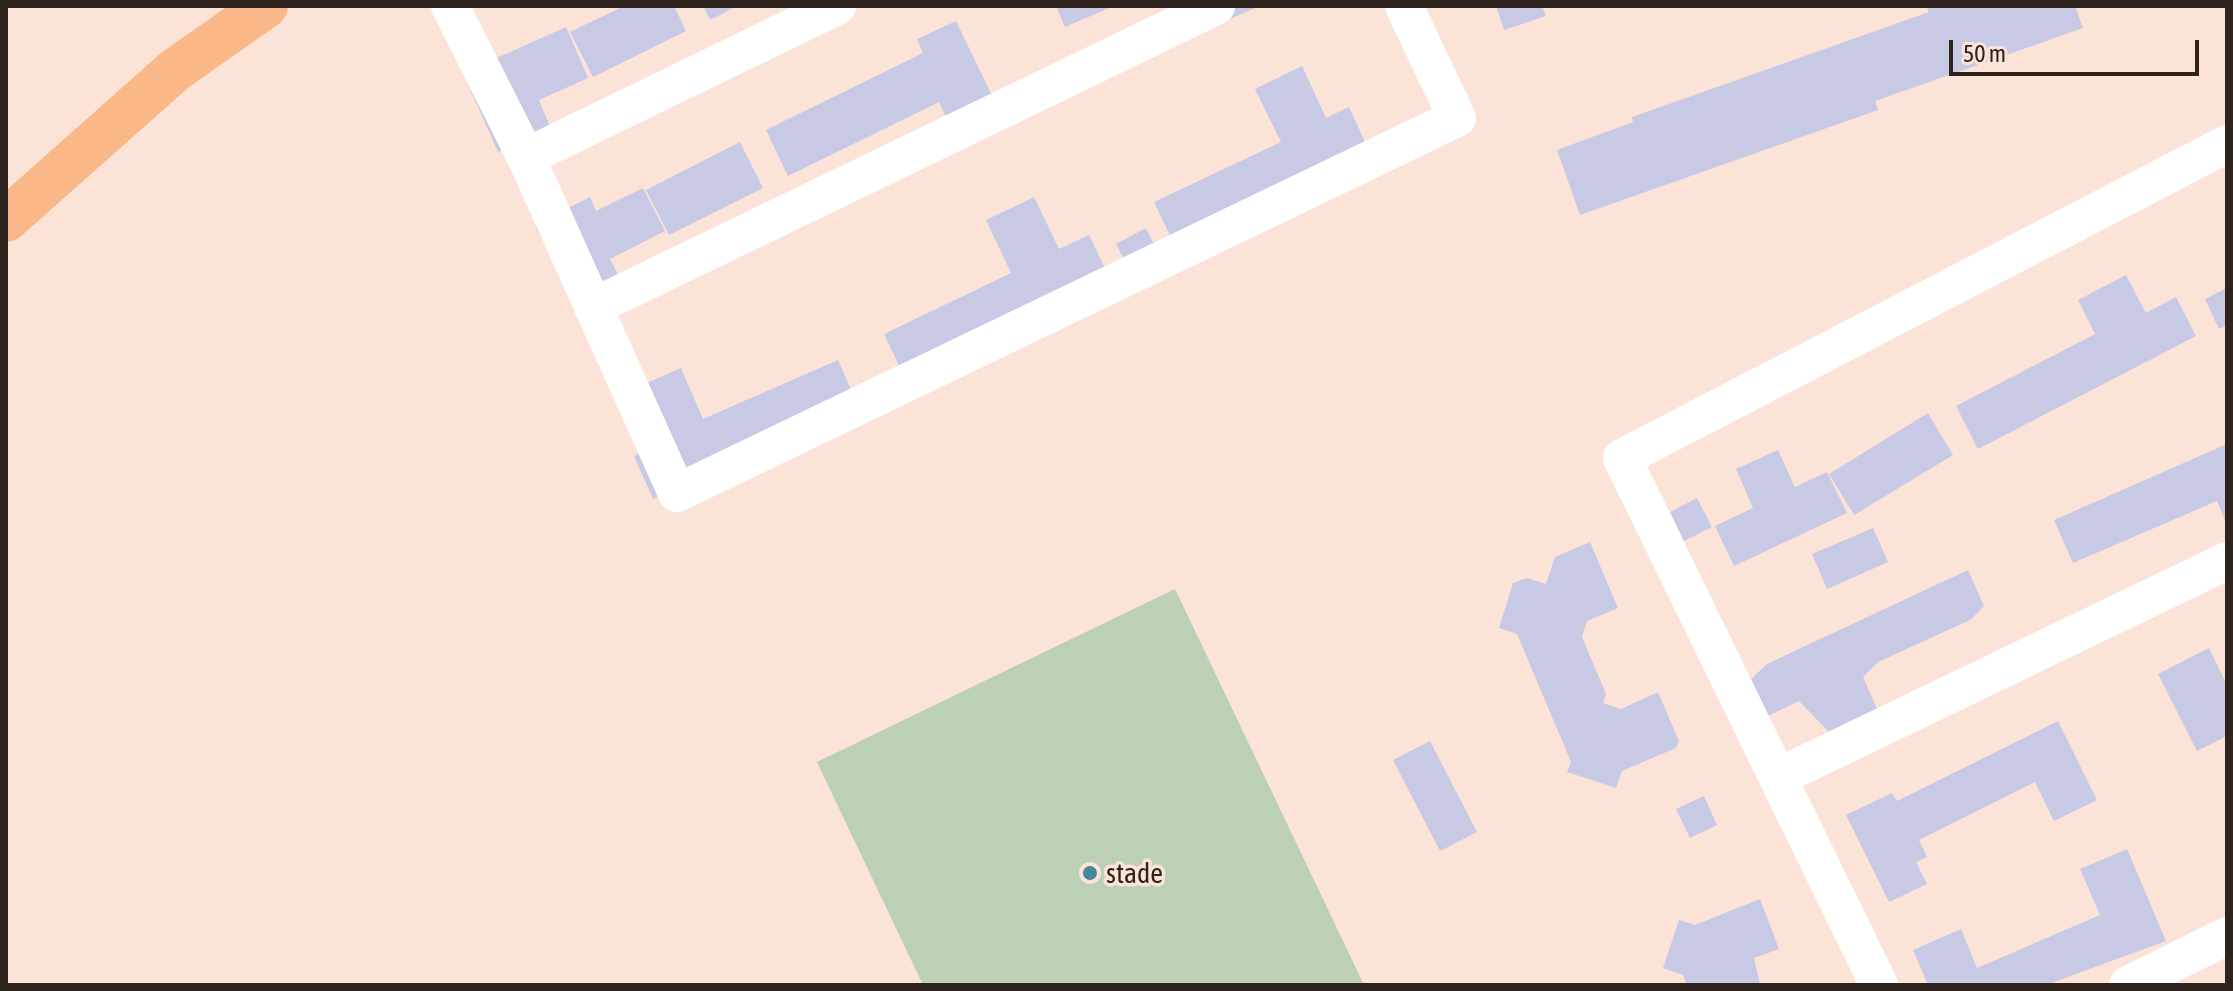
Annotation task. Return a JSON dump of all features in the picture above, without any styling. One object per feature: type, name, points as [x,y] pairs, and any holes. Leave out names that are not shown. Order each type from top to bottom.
[{"type":"main road","points":[[6,220],[175,70],[266,6]]},
{"type":"street","points":[[450,6],[526,157],[677,493],[1457,118],[1404,6]]},
{"type":"street","points":[[526,157],[837,6]]},
{"type":"street","points":[[593,307],[1216,6]]},
{"type":"street","points":[[1879,985],[1622,458],[2225,151]]},
{"type":"street","points":[[1778,777],[2227,561]]},
{"type":"street","points":[[2128,985],[2227,936]]},
{"type":"green space","name":"stade","points":[[1175,589],[1364,985],[923,985],[817,762]]},
{"type":"building","points":[[624,6],[674,6],[686,31],[593,77],[570,32]]},
{"type":"building","points":[[703,6],[737,6],[710,20]]},
{"type":"building","points":[[1056,6],[1114,6],[1065,27]]},
{"type":"building","points":[[1210,6],[1260,6],[1218,24]]},
{"type":"building","points":[[1496,6],[1542,6],[1546,16],[1504,30]]},
{"type":"building","points":[[1926,6],[2075,6],[2083,28],[1875,101],[1878,110],[1580,215],[1557,150],[1633,122],[1632,117],[1929,12]]},
{"type":"building","points":[[956,21],[997,106],[952,129],[939,102],[788,176],[766,130],[923,53],[917,39]]},
{"type":"building","points":[[566,27],[588,78],[539,100],[551,129],[498,152],[463,73]]},
{"type":"building","points":[[1302,66],[1326,118],[1349,107],[1371,155],[1176,248],[1154,202],[1281,142],[1255,89]]},
{"type":"building","points":[[740,142],[763,188],[669,235],[646,190]]},
{"type":"building","points":[[643,188],[665,231],[610,259],[624,287],[577,310],[535,225],[590,197],[596,211]]},
{"type":"building","points":[[1034,197],[1059,249],[1089,235],[1111,281],[906,380],[884,334],[1011,273],[986,220]]},
{"type":"building","points":[[1146,228],[1161,258],[1131,273],[1116,244]]},
{"type":"building","points":[[2126,275],[2146,313],[2176,297],[2196,336],[1978,449],[1956,406],[2095,334],[2078,300]]},
{"type":"building","points":[[2227,288],[2227,325],[2219,329],[2205,299]]},
{"type":"building","points":[[838,360],[859,408],[653,499],[634,456],[658,445],[633,389],[681,368],[703,419]]},
{"type":"building","points":[[1928,413],[1953,455],[1854,515],[1829,474]]},
{"type":"building","points":[[2227,444],[2227,525],[2217,501],[2073,563],[2054,520]]},
{"type":"building","points":[[1778,450],[1795,487],[1827,472],[1847,513],[1734,566],[1715,526],[1753,508],[1736,469]]},
{"type":"building","points":[[1697,498],[1712,527],[1684,541],[1670,512]]},
{"type":"building","points":[[1873,528],[1888,562],[1827,589],[1812,554]]},
{"type":"building","points":[[1590,542],[1618,608],[1587,621],[1582,637],[1606,694],[1603,703],[1621,709],[1658,692],[1679,741],[1676,748],[1622,771],[1616,788],[1567,772],[1571,762],[1517,634],[1499,628],[1513,583],[1527,578],[1546,584],[1555,557]]},
{"type":"building","points":[[1968,570],[1984,606],[1970,620],[1878,662],[1863,677],[1878,711],[1830,733],[1799,701],[1768,716],[1751,679],[1767,664]]},
{"type":"building","points":[[2209,648],[2227,685],[2227,736],[2197,751],[2158,674]]},
{"type":"building","points":[[2058,721],[2097,800],[2054,821],[2035,782],[1919,840],[1927,857],[1916,862],[1927,884],[1889,902],[1846,815],[1892,793],[1897,801]]},
{"type":"building","points":[[1430,741],[1477,832],[1440,851],[1393,760]]},
{"type":"building","points":[[1704,796],[1717,825],[1690,838],[1676,809]]},
{"type":"building","points":[[2127,849],[2166,941],[2046,985],[1928,985],[1913,950],[1961,929],[1977,968],[2100,915],[2080,869]]},
{"type":"building","points":[[1760,899],[1779,949],[1754,958],[1760,985],[1687,985],[1683,975],[1663,968],[1679,920],[1695,925]]},
{"type":"place","name":"stade","points":[[1090,873]]}]
